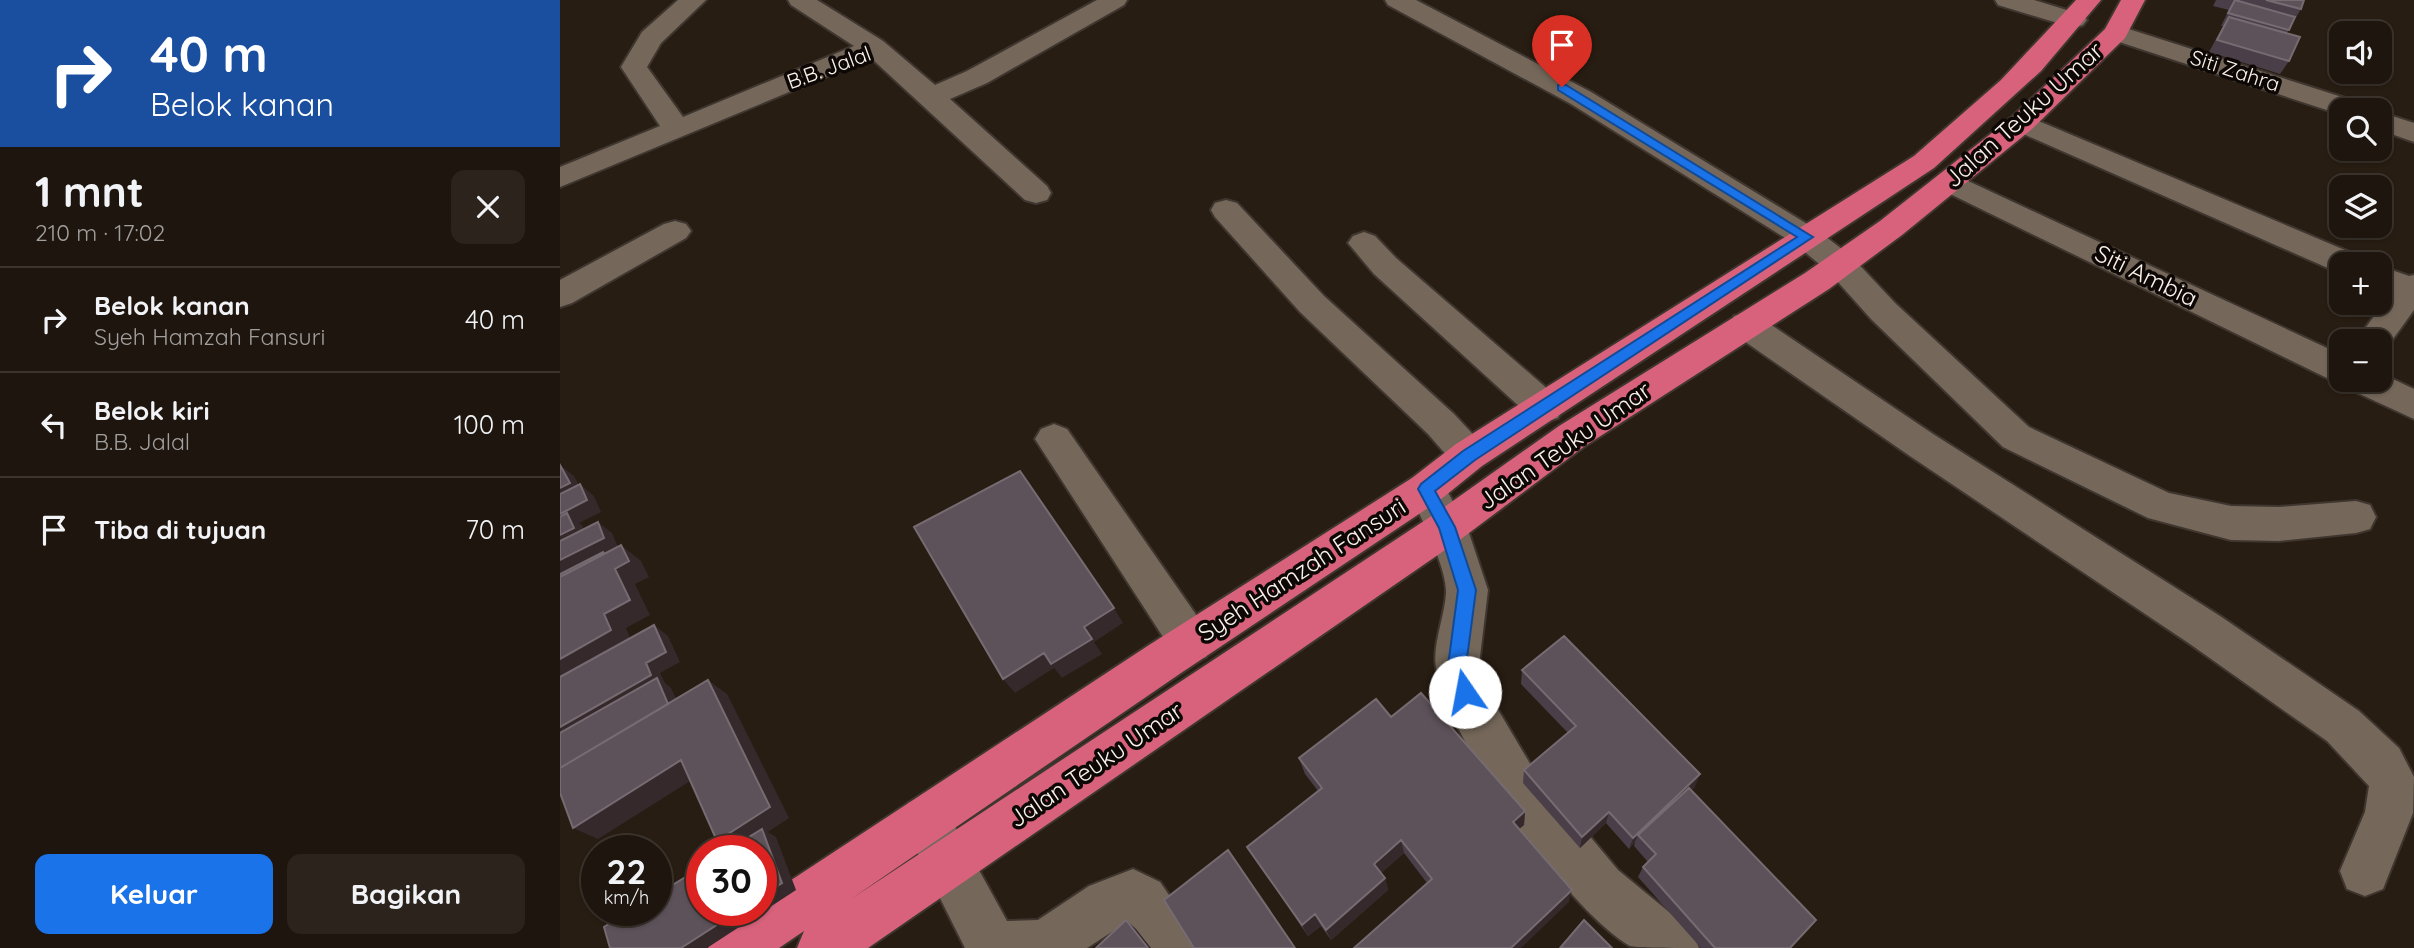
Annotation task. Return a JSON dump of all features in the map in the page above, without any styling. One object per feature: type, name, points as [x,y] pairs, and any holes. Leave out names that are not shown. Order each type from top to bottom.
[{"type":"highway","name":"Syeh Hamzah Fansuri","points":[[734,948],[1191,642],[1437,508],[1469,456],[1924,162],[1989,109],[2081,10]]},
{"type":"highway","name":"Jalan Teuku Umar","points":[[823,948],[951,864],[1437,508],[1572,436],[1839,264],[1951,182],[2022,122],[2125,17]]},
{"type":"street","points":[[677,129],[634,67],[641,49],[654,32],[694,0]]},
{"type":"street","points":[[800,0],[874,47]]},
{"type":"street","points":[[932,97],[977,77],[1115,0]]},
{"type":"street","points":[[1397,0],[1581,98],[1806,237],[1839,264],[1883,311],[2016,437],[2162,507],[2231,523],[2279,524],[2356,517]]},
{"type":"street","points":[[2007,0],[2081,10]]},
{"type":"street","name":"Siti Zahra","points":[[2125,17],[2329,100]]},
{"type":"street","name":"B.B. Jalal","points":[[560,178],[874,47],[1036,193]]},
{"type":"street","points":[[2022,122],[2329,256]]},
{"type":"street","points":[[2392,125],[2414,134]]},
{"type":"street","name":"Siti Ambia","points":[[1951,182],[2329,364]]},
{"type":"street","points":[[1226,210],[1312,304],[1441,424],[1469,456]]},
{"type":"street","points":[[560,295],[674,230]]},
{"type":"street","points":[[1364,243],[1385,266],[1545,408]]},
{"type":"street","points":[[2382,329],[2413,288],[2392,281]]},
{"type":"street","points":[[1746,325],[1920,444],[2205,630],[2343,726],[2382,764],[2393,783],[2389,813],[2365,872]]},
{"type":"street","points":[[2387,392],[2414,405]]},
{"type":"street","points":[[1054,439],[1191,642]]},
{"type":"street","points":[[1437,508],[1467,590],[1457,666],[1475,715],[1515,784],[1600,888],[1673,948]]},
{"type":"street","points":[[925,820],[951,864],[993,948],[1045,946],[1107,904],[1132,894],[1142,900],[1175,948]]},
{"type":"building","points":[[2235,0],[2295,17],[2289,30],[2228,13]]},
{"type":"building","points":[[2266,0],[2304,0],[2301,9]]},
{"type":"building","points":[[2229,17],[2300,37],[2289,61],[2217,40]]},
{"type":"building","points":[[560,465],[570,483],[560,488]]},
{"type":"building","points":[[1020,471],[1114,608],[1084,627],[1092,639],[1051,664],[1044,653],[1003,679],[914,527]]},
{"type":"building","points":[[580,484],[587,500],[560,514],[560,494]]},
{"type":"building","points":[[567,513],[574,528],[560,535],[560,517]]},
{"type":"building","points":[[598,522],[604,538],[560,560],[560,541]]},
{"type":"building","points":[[621,545],[629,561],[615,569],[630,600],[604,614],[611,630],[560,659],[560,577]]},
{"type":"building","points":[[603,552],[604,554],[560,577],[560,574]]},
{"type":"building","points":[[654,625],[666,652],[646,663],[651,675],[560,727],[560,677]]},
{"type":"building","points":[[1564,636],[1700,774],[1633,838],[1609,812],[1582,837],[1524,770],[1576,726],[1522,670]]},
{"type":"building","points":[[657,678],[668,704],[560,768],[560,733]]},
{"type":"building","points":[[708,680],[770,807],[726,835],[714,835],[681,760],[573,828],[560,793],[560,768]]},
{"type":"building","points":[[1421,693],[1525,811],[1513,822],[1572,890],[1511,948],[1354,948],[1432,879],[1401,840],[1374,864],[1385,878],[1326,930],[1315,914],[1302,925],[1247,847],[1322,788],[1299,758],[1376,699],[1391,717]]},
{"type":"building","points":[[1689,788],[1816,920],[1790,948],[1715,948],[1643,867],[1656,854],[1638,835]]},
{"type":"building","points":[[762,829],[764,835],[752,835]]},
{"type":"building","points":[[1228,850],[1295,948],[1194,948],[1164,900]]},
{"type":"building","points":[[777,870],[782,883],[777,886]]},
{"type":"building","points":[[686,877],[686,926],[715,926],[681,948],[610,948],[606,926],[672,926],[672,885]]},
{"type":"building","points":[[1126,920],[1148,948],[1096,948]]},
{"type":"building","points":[[1584,920],[1612,948],[1560,948]]},
{"type":"route","points":[[1465,692],[1457,666],[1467,590],[1447,527],[1426,489],[1469,456],[1806,237],[1562,87]]}]
